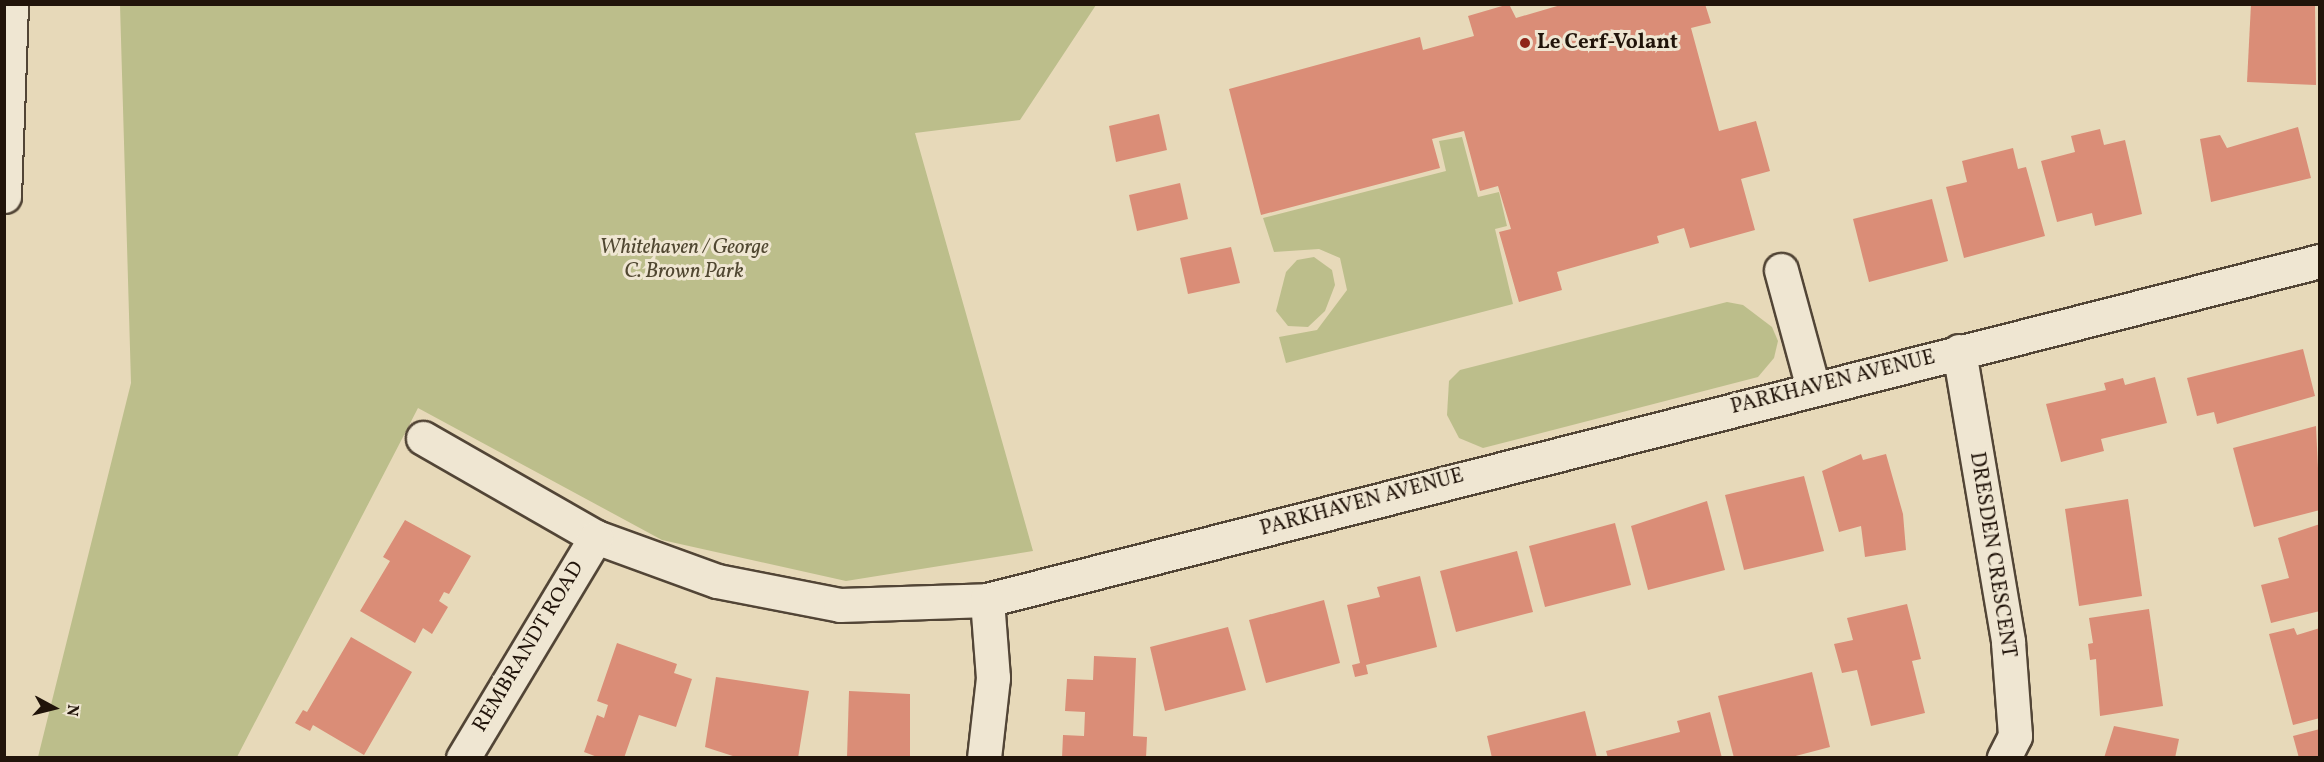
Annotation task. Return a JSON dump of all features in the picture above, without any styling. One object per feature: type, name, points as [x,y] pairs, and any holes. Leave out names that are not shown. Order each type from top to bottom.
[{"type":"street","points":[[4,196],[11,4]]},
{"type":"street","name":"PARKHAVEN AVENUE","points":[[423,438],[596,537],[717,581],[840,605],[987,600],[2319,261]]},
{"type":"street","points":[[1781,270],[1813,388]]},
{"type":"street","name":"DRESDEN CRESCENT","points":[[1959,351],[2008,642],[2015,736],[2004,758]]},
{"type":"street","name":"REMBRANDT ROAD","points":[[463,758],[596,537]]},
{"type":"street","points":[[984,758],[993,678],[987,600]]},
{"type":"green space","name":"Whitehaven / George C. Brown Park","points":[[120,5],[1096,5],[1020,120],[915,133],[1033,551],[846,581],[662,540],[418,408],[237,757],[38,757],[131,383]]},
{"type":"green space","points":[[1462,137],[1478,197],[1499,192],[1507,226],[1495,229],[1513,304],[1286,363],[1279,337],[1317,330],[1347,290],[1340,258],[1319,249],[1274,252],[1263,218],[1446,171],[1439,141]]},
{"type":"green space","points":[[1314,257],[1332,270],[1335,285],[1325,311],[1308,327],[1288,326],[1276,311],[1286,272],[1297,260]]},
{"type":"green space","points":[[1727,302],[1743,305],[1772,327],[1778,341],[1774,358],[1758,377],[1483,448],[1459,438],[1447,415],[1449,381],[1460,370]]},
{"type":"building","points":[[1509,4],[1516,18],[1564,4],[1705,4],[1711,23],[1691,28],[1719,131],[1756,121],[1770,171],[1741,179],[1755,230],[1690,248],[1684,228],[1657,236],[1659,243],[1557,272],[1562,290],[1519,302],[1499,232],[1511,229],[1498,186],[1480,191],[1464,131],[1432,139],[1440,168],[1261,215],[1229,89],[1420,37],[1423,50],[1474,36],[1468,16]]},
{"type":"building","points":[[2251,4],[2315,4],[2316,85],[2247,82]]},
{"type":"building","points":[[1159,114],[1167,150],[1116,162],[1109,126]]},
{"type":"building","points":[[2298,127],[2311,178],[2211,202],[2200,139],[2220,135],[2227,148]]},
{"type":"building","points":[[2100,129],[2104,145],[2125,140],[2142,214],[2095,226],[2092,213],[2057,222],[2041,161],[2075,152],[2071,136]]},
{"type":"building","points":[[2013,148],[2018,169],[2026,167],[2045,236],[1964,258],[1946,187],[1967,182],[1962,161]]},
{"type":"building","points":[[1180,183],[1188,219],[1137,231],[1129,195]]},
{"type":"building","points":[[1932,199],[1948,261],[1869,282],[1853,219]]},
{"type":"building","points":[[1231,247],[1240,283],[1188,294],[1180,258]]},
{"type":"building","points":[[2303,349],[2315,396],[2217,424],[2214,412],[2197,416],[2187,378]]},
{"type":"building","points":[[2155,377],[2167,423],[2101,439],[2104,451],[2061,462],[2046,404],[2106,390],[2104,383],[2123,378],[2125,385]]},
{"type":"building","points":[[2316,426],[2320,510],[2254,527],[2233,448]]},
{"type":"building","points":[[1861,454],[1863,460],[1886,454],[1903,514],[1906,550],[1865,557],[1861,526],[1839,532],[1822,471]]},
{"type":"building","points":[[1804,476],[1824,551],[1744,570],[1725,495]]},
{"type":"building","points":[[2128,499],[2142,596],[2079,606],[2065,509]]},
{"type":"building","points":[[1707,501],[1725,570],[1648,590],[1631,526]]},
{"type":"building","points":[[405,520],[471,556],[449,594],[444,592],[439,601],[448,607],[432,634],[423,628],[415,643],[360,611],[390,561],[383,557]]},
{"type":"building","points":[[1615,523],[1631,585],[1545,607],[1529,546]]},
{"type":"building","points":[[2320,524],[2320,611],[2271,623],[2261,585],[2289,578],[2278,538]]},
{"type":"building","points":[[1517,551],[1533,612],[1456,632],[1440,571]]},
{"type":"building","points":[[1420,576],[1437,647],[1366,665],[1368,674],[1355,677],[1352,665],[1360,663],[1347,605],[1380,597],[1377,587]]},
{"type":"building","points":[[1324,600],[1340,663],[1266,683],[1249,620]]},
{"type":"building","points":[[1907,604],[1921,659],[1912,661],[1925,713],[1871,726],[1857,670],[1842,673],[1834,644],[1853,640],[1847,618]]},
{"type":"building","points":[[2149,609],[2163,706],[2100,716],[2096,659],[2090,660],[2088,644],[2093,643],[2089,618]]},
{"type":"building","points":[[1228,627],[1246,690],[1165,711],[1150,647]]},
{"type":"building","points":[[2294,628],[2297,635],[2320,628],[2320,718],[2293,725],[2269,634]]},
{"type":"building","points":[[351,637],[412,672],[364,755],[313,725],[310,731],[295,723],[303,710],[307,712]]},
{"type":"building","points":[[617,643],[677,664],[674,673],[692,679],[676,727],[639,715],[624,758],[600,758],[584,752],[597,715],[604,718],[608,705],[597,701]]},
{"type":"building","points":[[1094,656],[1136,658],[1133,736],[1147,737],[1146,758],[1062,758],[1063,735],[1084,736],[1085,712],[1065,711],[1067,679],[1093,680]]},
{"type":"building","points":[[1812,672],[1830,747],[1788,758],[1734,758],[1718,696]]},
{"type":"building","points":[[716,677],[809,691],[798,758],[739,758],[705,747]]},
{"type":"building","points":[[849,691],[910,694],[910,758],[847,758]]},
{"type":"building","points":[[1585,711],[1597,758],[1492,758],[1487,736]]},
{"type":"building","points":[[1710,712],[1722,758],[1608,758],[1606,751],[1680,732],[1677,721]]},
{"type":"building","points":[[2114,726],[2179,739],[2175,758],[2104,758]]},
{"type":"building","points":[[2320,729],[2320,758],[2299,758],[2293,736]]},
{"type":"place","name":"Le Cerf-Volant","points":[[1525,43]]}]
